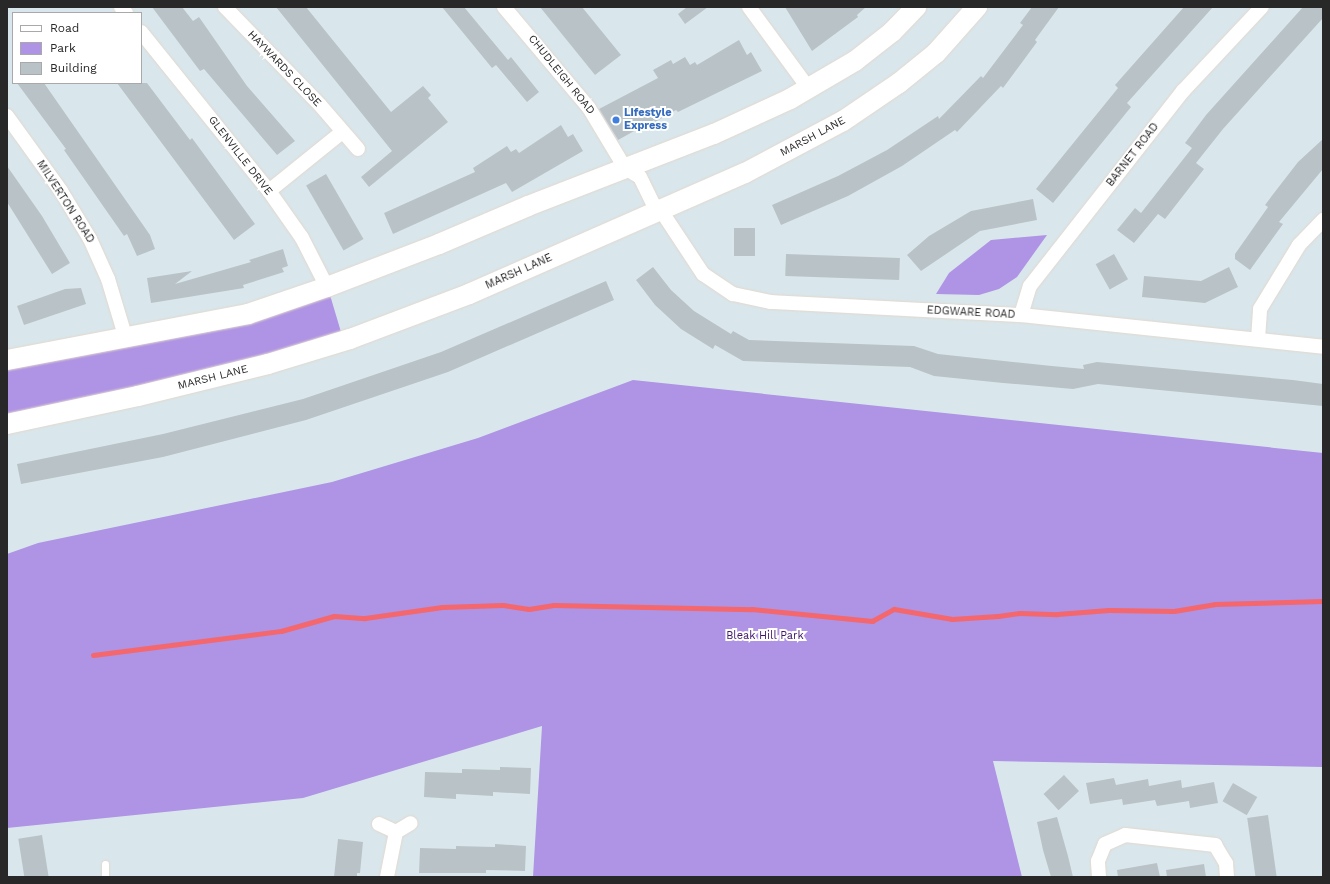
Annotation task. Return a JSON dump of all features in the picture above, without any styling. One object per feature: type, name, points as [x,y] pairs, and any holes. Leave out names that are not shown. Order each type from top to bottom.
[{"type":"main road","points":[[7,360],[126,340],[248,314],[327,287],[714,134],[809,89],[861,56],[892,32],[916,7]]},
{"type":"main road","name":"MARSH LANE","points":[[7,424],[212,378],[350,339],[469,294],[745,173],[843,121],[899,83],[936,53],[977,7]]},
{"type":"street","name":"HAYWARDS CLOSE","points":[[225,7],[320,105],[358,149]]},
{"type":"street","name":"CHUDLEIGH ROAD","points":[[504,7],[589,108],[625,168]]},
{"type":"street","points":[[749,7],[809,89]]},
{"type":"street","name":"BARNET ROAD","points":[[1021,315],[1030,286],[1183,91],[1262,7]]},
{"type":"street","name":"GLENVILLE DRIVE","points":[[142,33],[269,191],[302,238],[327,287]]},
{"type":"street","name":"MILVERTON ROAD","points":[[7,116],[61,191],[90,239],[108,279],[126,340]]},
{"type":"street","points":[[269,191],[342,132]]},
{"type":"street","name":"EDGWARE ROAD","points":[[625,168],[640,177],[653,204],[660,209],[703,274],[733,294],[771,302],[1021,315],[1323,347]]},
{"type":"street","points":[[1258,339],[1260,309],[1299,245],[1323,220]]},
{"type":"street","points":[[387,877],[396,832],[411,823]]},
{"type":"street","points":[[379,824],[396,832]]},
{"type":"street","points":[[1099,877],[1098,861],[1105,844],[1125,835],[1215,845],[1226,863],[1227,877]]},
{"type":"lane","points":[[105,877],[106,864]]},
{"type":"green space","points":[[1047,235],[1017,277],[999,289],[979,295],[936,294],[949,273],[991,240]]},
{"type":"green space","points":[[330,295],[341,332],[269,357],[7,418],[7,368]]},
{"type":"green space","name":"Bleak Hill Park","points":[[633,380],[1323,453],[1323,767],[993,761],[1022,877],[533,877],[542,726],[303,798],[7,828],[7,554],[38,543],[332,482],[478,438]]},
{"type":"building","points":[[152,7],[182,7],[193,21],[199,17],[247,86],[295,141],[277,155],[204,69],[200,71]]},
{"type":"building","points":[[276,7],[306,7],[391,112],[423,86],[431,95],[428,98],[448,122],[369,187],[361,177],[392,151]]},
{"type":"building","points":[[442,7],[464,7],[508,60],[511,57],[539,92],[527,102],[496,65],[492,68]]},
{"type":"building","points":[[540,7],[582,7],[621,55],[595,75]]},
{"type":"building","points":[[687,7],[708,7],[685,24],[678,14]]},
{"type":"building","points":[[785,7],[866,7],[857,15],[858,17],[812,51]]},
{"type":"building","points":[[1032,7],[1059,7],[1035,40],[1037,42],[1003,88],[1001,86],[957,132],[955,130],[902,166],[848,196],[781,225],[772,205],[838,176],[887,150],[938,116],[939,119],[981,76],[983,78],[1023,25],[1020,23]]},
{"type":"building","points":[[1184,7],[1213,7],[1127,103],[1131,107],[1053,203],[1036,189],[1118,88],[1115,85]]},
{"type":"building","points":[[1303,7],[1323,7],[1323,18],[1223,129],[1196,163],[1204,169],[1165,219],[1158,214],[1134,243],[1117,230],[1135,208],[1141,213],[1192,148],[1185,143],[1206,115]]},
{"type":"building","points":[[739,40],[747,55],[751,52],[762,71],[678,112],[676,110],[655,122],[654,120],[618,140],[599,109],[658,78],[653,70],[671,60],[673,64],[685,57],[690,65],[695,62],[697,65]]},
{"type":"building","points":[[147,83],[190,140],[192,138],[255,224],[234,240],[118,84]]},
{"type":"building","points":[[18,84],[45,84],[150,235],[155,249],[137,256],[127,234],[124,236],[64,150],[66,149]]},
{"type":"building","points":[[561,125],[568,137],[573,134],[583,151],[512,192],[506,183],[393,234],[384,213],[475,172],[473,168],[507,146],[511,152],[516,149],[519,153]]},
{"type":"building","points":[[1323,139],[1323,169],[1279,222],[1283,224],[1250,270],[1235,259],[1235,254],[1268,207],[1265,205],[1274,193],[1298,162]]},
{"type":"building","points":[[7,166],[42,216],[70,263],[52,274],[7,202]]},
{"type":"building","points":[[326,174],[364,239],[344,250],[306,186]]},
{"type":"building","points":[[1033,199],[1037,220],[980,231],[921,271],[907,255],[929,236],[971,211]]},
{"type":"building","points":[[734,228],[755,228],[755,256],[734,256]]},
{"type":"building","points":[[283,249],[288,266],[282,268],[284,272],[243,285],[244,288],[151,303],[147,278],[192,271],[175,284],[251,262],[249,260]]},
{"type":"building","points":[[786,254],[900,258],[899,280],[785,276]]},
{"type":"building","points":[[1114,254],[1128,279],[1110,290],[1096,264]]},
{"type":"building","points":[[653,267],[671,290],[694,311],[731,334],[733,331],[749,340],[914,346],[938,354],[1084,369],[1083,365],[1097,362],[1293,380],[1323,384],[1323,406],[1098,384],[1073,389],[1003,383],[934,376],[910,367],[743,361],[715,345],[713,349],[681,329],[655,305],[636,280]]},
{"type":"building","points":[[1229,267],[1238,287],[1205,303],[1142,297],[1144,276],[1201,281]]},
{"type":"building","points":[[606,281],[614,300],[448,372],[306,420],[163,457],[21,484],[17,464],[163,434],[303,399],[441,352]]},
{"type":"building","points":[[81,288],[86,304],[24,325],[17,306],[65,289]]},
{"type":"building","points":[[500,767],[531,768],[530,794],[493,792],[493,796],[456,794],[456,799],[424,797],[425,772],[462,773],[462,769],[500,770]]},
{"type":"building","points":[[1064,775],[1079,791],[1059,810],[1044,794]]},
{"type":"building","points":[[1114,778],[1116,785],[1148,779],[1149,786],[1181,780],[1182,788],[1214,782],[1218,803],[1190,808],[1189,801],[1157,806],[1155,800],[1123,805],[1122,799],[1090,804],[1086,783]]},
{"type":"building","points":[[1233,783],[1257,797],[1247,815],[1222,801]]},
{"type":"building","points":[[1268,815],[1277,877],[1256,877],[1247,818]]},
{"type":"building","points":[[1057,817],[1073,877],[1051,877],[1043,850],[1037,822]]},
{"type":"building","points":[[42,835],[49,877],[24,877],[18,839]]},
{"type":"building","points":[[338,839],[363,842],[360,873],[357,873],[357,877],[334,877]]},
{"type":"building","points":[[495,844],[526,846],[525,871],[486,870],[486,873],[419,873],[420,848],[456,849],[456,846],[495,847]]},
{"type":"building","points":[[1157,863],[1160,877],[1118,877],[1117,870]]},
{"type":"building","points":[[1204,864],[1206,877],[1167,877],[1166,870]]},
{"type":"waterway","points":[[93,655],[281,631],[334,616],[365,618],[442,607],[503,605],[529,609],[554,605],[752,609],[872,621],[894,609],[952,619],[1020,613],[1057,614],[1109,610],[1174,611],[1215,604],[1323,601]]},
{"type":"place","name":"Lifestyle Express","points":[[616,120]]}]
